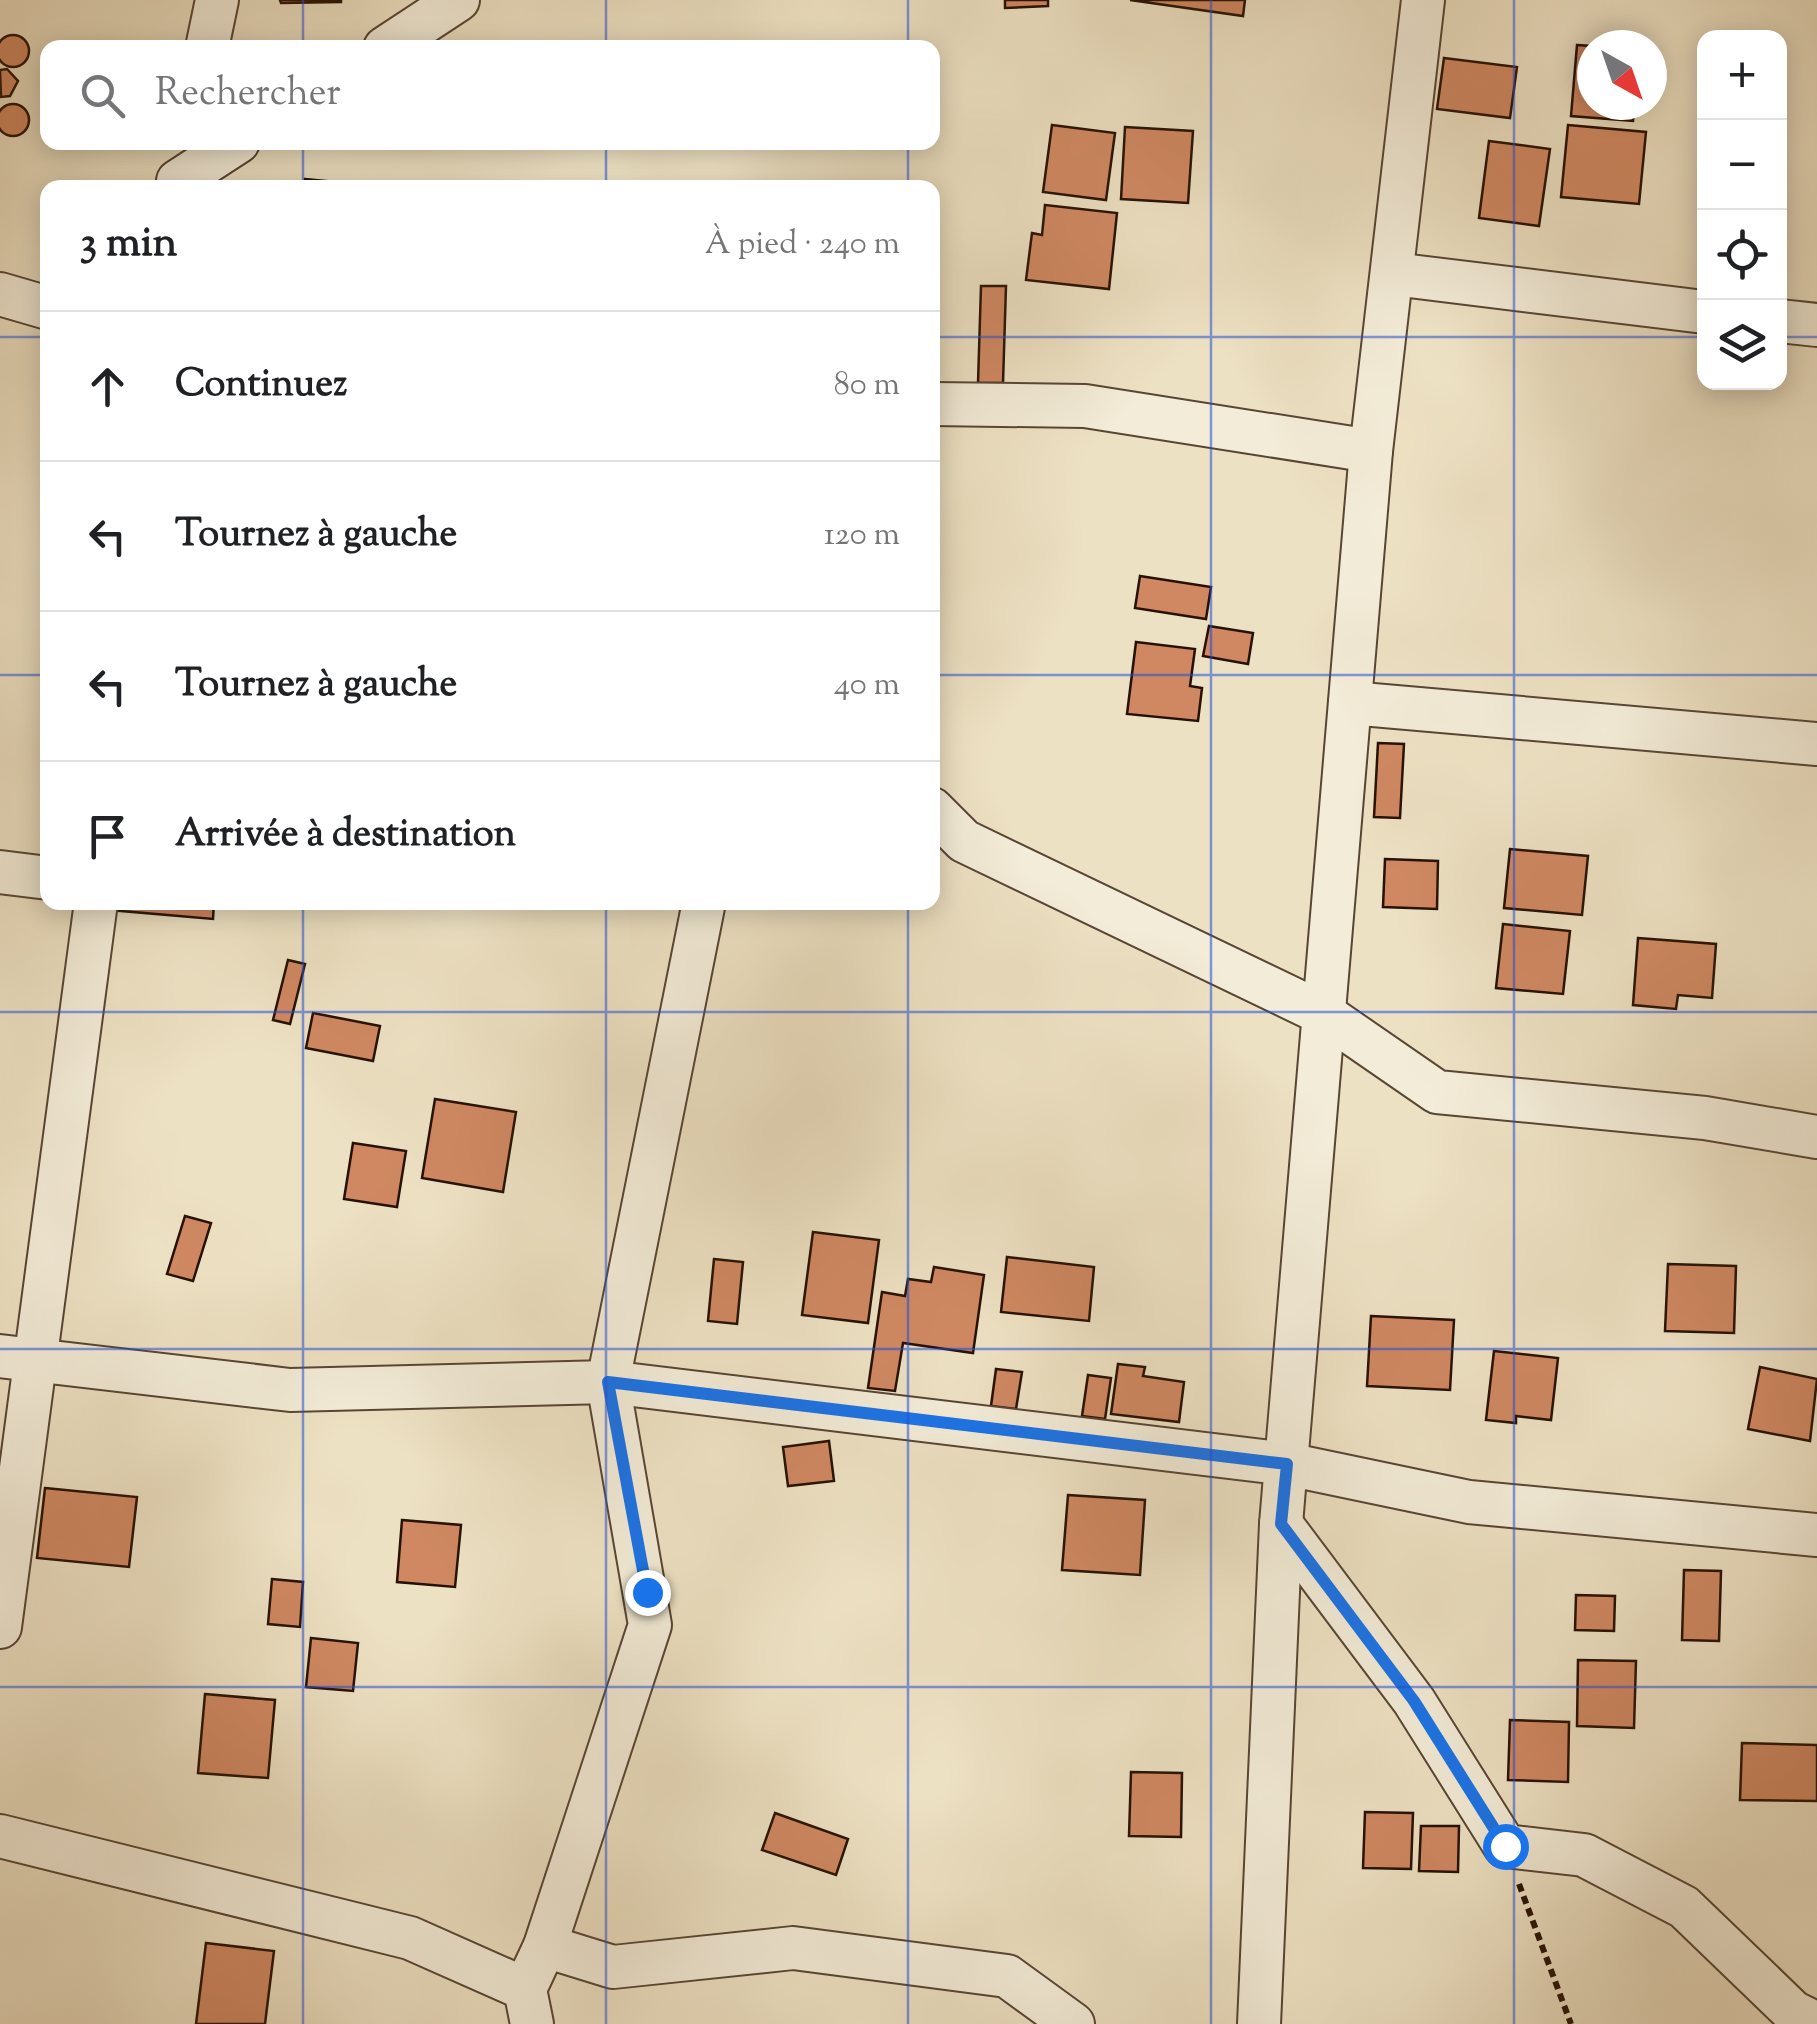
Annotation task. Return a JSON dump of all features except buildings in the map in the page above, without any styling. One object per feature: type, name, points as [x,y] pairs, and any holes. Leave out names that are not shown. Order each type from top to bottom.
[{"type":"street","points":[[210,40],[217,0]]},
{"type":"street","points":[[397,40],[458,0]]},
{"type":"street","points":[[1259,2024],[1281,1524],[1371,451],[1423,0]]},
{"type":"street","points":[[180,170],[221,150]]},
{"type":"street","points":[[1393,274],[1697,311]]},
{"type":"street","points":[[0,294],[40,306]]},
{"type":"street","points":[[1787,322],[1817,326]]},
{"type":"street","points":[[940,404],[1085,406],[1371,451]]},
{"type":"street","points":[[1350,703],[1817,744]]},
{"type":"street","points":[[948,842],[1324,1014],[1437,1092],[1705,1118],[1817,1137]]},
{"type":"street","points":[[0,872],[40,877]]},
{"type":"street","points":[[0,1627],[18,1359],[95,910]]},
{"type":"street","points":[[0,1836],[410,1938],[528,2006],[650,1625],[608,1382],[702,910]]},
{"type":"street","points":[[18,1359],[290,1390],[608,1382],[1287,1464],[1470,1502],[1817,1535]]},
{"type":"street","points":[[1281,1524],[1414,1701],[1505,1846],[1584,1855],[1684,1908],[1793,2012],[1817,2024]]},
{"type":"street","points":[[545,1946],[613,1968],[793,1948],[1007,1976],[1073,2024]]},
{"type":"path","points":[[1505,1846],[1571,2024]]},
{"type":"route","points":[[647,1592],[608,1382],[1287,1464],[1281,1524],[1414,1701],[1505,1846]]}]
